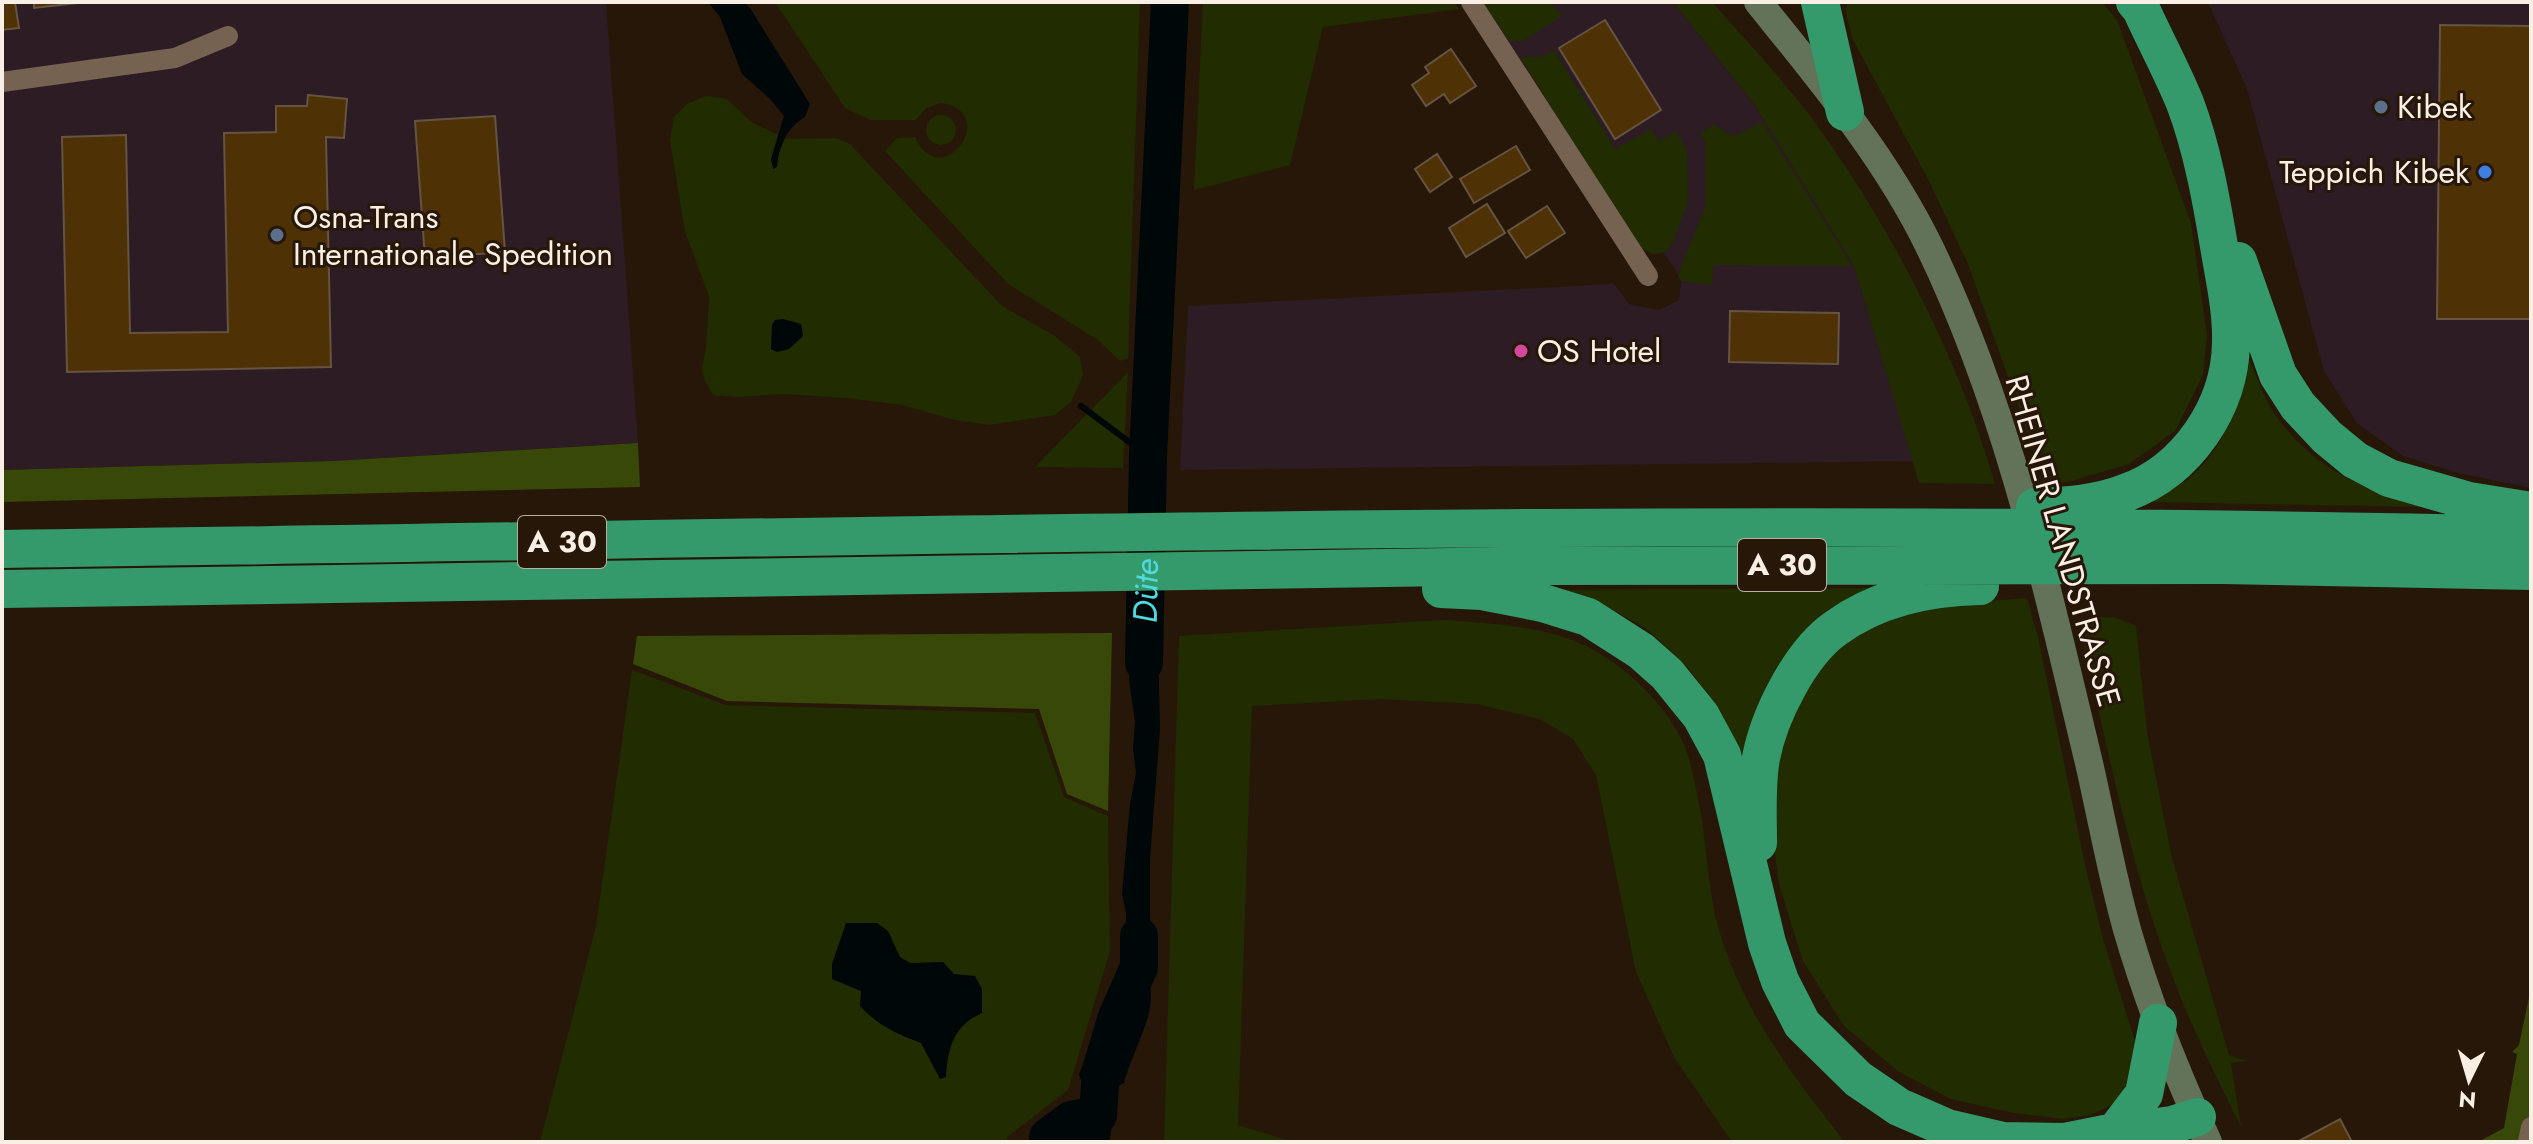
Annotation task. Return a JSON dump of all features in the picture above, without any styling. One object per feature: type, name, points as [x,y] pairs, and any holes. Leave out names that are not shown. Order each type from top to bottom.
[{"type":"highway","points":[[1820,2],[1845,112]]},
{"type":"highway","points":[[1845,528],[1864,511],[2072,506],[2124,494],[2145,485],[2171,467],[2213,416],[2227,383],[2232,342],[2212,200],[2185,104],[2135,2]]},
{"type":"highway","points":[[2212,200],[2232,242],[2278,375],[2298,406],[2327,437],[2355,460],[2389,478],[2469,501],[2531,511]]},
{"type":"highway","name":"A 30","points":[[2,549],[1182,532],[1845,528],[2303,530],[2531,535]]},
{"type":"highway","points":[[1758,898],[1758,793],[1761,758],[1772,718],[1797,670],[1834,629],[1887,600],[1956,587],[2158,583],[2222,565]]},
{"type":"highway","name":"A 30","points":[[2,589],[1550,566],[2222,565],[2531,571]]},
{"type":"highway","points":[[1342,569],[1386,587],[1482,591],[1543,603],[1588,617],[1641,651],[1667,674],[1701,716],[1722,755],[1767,943],[1780,981],[1802,1024],[1858,1079],[1899,1107],[1947,1128],[2003,1141],[2065,1142],[2172,1125],[2202,1129]]},
{"type":"highway","points":[[2115,1132],[2144,1094],[2158,1023]]},
{"type":"main road","name":"RHEINER LANDSTRASSE","points":[[1758,2],[1845,112],[1905,202],[1929,246],[1976,357],[2009,449],[2059,637],[2129,935],[2158,1023],[2202,1129]]},
{"type":"street","points":[[1471,2],[1648,276]]},
{"type":"street","points":[[2,82],[175,58],[228,36]]},
{"type":"street","points":[[2528,1142],[2531,1127]]},
{"type":"shaded area","points":[[2,2],[606,2],[638,443],[333,461],[2,470]]},
{"type":"shaded area","points":[[708,2],[744,2],[750,8],[810,104],[805,117],[785,139],[777,167],[773,169],[771,159],[784,116],[742,74],[720,17]]},
{"type":"shaded area","points":[[1483,2],[1673,2],[1754,104],[1854,266],[1913,461],[1180,470],[1188,306],[1614,284],[1629,304],[1659,310],[1679,300],[1681,282],[1678,274],[1664,253],[1653,254],[1641,248]]},
{"type":"shaded area","points":[[2208,2],[2531,2],[2531,488],[2458,473],[2403,456],[2357,423],[2324,371],[2247,89]]},
{"type":"shaded area","points":[[775,320],[801,324],[803,336],[789,349],[777,352],[771,349],[772,325]]},
{"type":"shaded area","points":[[1163,612],[1158,646],[1160,729],[1150,859],[1149,1010],[1124,1083],[1116,1087],[1109,1142],[1050,1142],[1084,1130],[1093,1103],[1085,1092],[1079,1074],[1086,1058],[1113,1043],[1130,993],[1131,962],[1126,947],[1126,913],[1122,894],[1136,773],[1133,749],[1135,722],[1129,680],[1137,613]]},
{"type":"shaded area","points":[[846,923],[877,923],[888,931],[900,957],[910,963],[943,962],[954,974],[975,976],[982,989],[982,1013],[958,1031],[948,1057],[946,1077],[940,1079],[921,1043],[873,1019],[860,1006],[861,991],[832,979],[832,964]]},
{"type":"green space","points":[[775,2],[1140,2],[1128,358],[1120,361],[1098,340],[1008,284],[885,151],[897,138],[915,137],[926,153],[939,157],[951,154],[961,145],[966,133],[966,120],[958,109],[941,103],[926,108],[916,120],[870,120],[845,108]]},
{"type":"green space","points":[[1203,2],[1454,2],[1459,9],[1323,27],[1290,165],[1194,190]]},
{"type":"green space","points":[[1483,2],[1550,2],[1562,16],[1523,41],[1509,41]]},
{"type":"green space","points":[[1673,2],[1712,2],[1794,95],[1846,168],[1922,298],[1963,391],[1995,484],[1919,483],[1854,266],[1754,104]]},
{"type":"green space","points":[[1847,2],[2102,2],[2117,20],[2191,223],[2207,335],[2203,375],[2175,431],[2129,464],[2068,482],[2043,483],[1968,264],[1928,179],[1852,38]]},
{"type":"green space","points":[[1554,50],[1615,149],[1651,129],[1659,141],[1676,131],[1687,150],[1688,202],[1671,247],[1664,252],[1653,254],[1641,248],[1520,58],[1544,56]]},
{"type":"green space","points":[[706,96],[727,99],[751,122],[778,135],[771,159],[777,167],[778,154],[785,139],[836,138],[850,144],[1002,306],[1055,336],[1080,357],[1083,375],[1071,402],[1055,415],[989,425],[951,419],[902,405],[846,398],[784,394],[713,395],[702,368],[709,296],[685,232],[670,140],[674,117],[687,104]]},
{"type":"green space","points":[[941,115],[947,116],[955,124],[955,136],[947,144],[941,145],[935,144],[927,136],[926,130],[927,124],[935,116]]},
{"type":"green space","points":[[1762,122],[1852,266],[1713,265],[1712,285],[1681,281],[1678,274],[1706,205],[1706,145],[1701,133],[1714,125],[1733,136]]},
{"type":"green space","points":[[2248,357],[2274,413],[2307,450],[2364,486],[2434,507],[2146,502],[2189,478],[2216,448],[2236,405]]},
{"type":"green space","points":[[1128,372],[1123,468],[1035,467]]},
{"type":"green space","points":[[638,443],[640,487],[2,502],[2,470],[333,461]]},
{"type":"green space","points":[[1873,588],[1746,770],[1721,712],[1688,668],[1647,629],[1598,602],[1547,590]]},
{"type":"green space","points":[[2027,598],[2103,939],[2136,1044],[2129,1086],[2113,1104],[2091,1115],[2063,1119],[2013,1113],[1951,1099],[1899,1072],[1844,1026],[1803,961],[1779,885],[1771,822],[1776,739],[1828,657],[1874,625],[1910,612],[1949,604]]},
{"type":"green space","points":[[2114,617],[2136,626],[2147,732],[2172,858],[2229,1055],[2246,1061],[2231,1063],[2241,1127],[2173,978],[2145,894],[2122,809],[2080,618]]},
{"type":"green space","points":[[1446,620],[1532,629],[1578,643],[1631,676],[1660,706],[1682,740],[1690,761],[1715,914],[1729,960],[1772,1042],[1845,1142],[1732,1142],[1675,1059],[1636,972],[1596,775],[1573,739],[1540,719],[1477,704],[1379,699],[1252,706],[1238,1125],[1293,1142],[1164,1142],[1179,636]]},
{"type":"green space","points":[[1112,633],[1108,811],[1067,794],[1039,709],[727,701],[633,664],[637,636]]},
{"type":"green space","points":[[632,670],[726,705],[1035,713],[1064,797],[1108,816],[1110,951],[1068,1090],[1007,1137],[1007,1142],[540,1142],[596,926]]},
{"type":"green space","points":[[2531,988],[2531,1142],[2478,1142],[2504,1128],[2517,1054],[2512,1052],[2519,1045]]},
{"type":"building","points":[[2,2],[15,2],[19,28],[2,30]]},
{"type":"building","points":[[34,2],[77,2],[77,3],[34,8]]},
{"type":"building","points":[[1605,20],[1661,110],[1615,139],[1559,48]]},
{"type":"building","name":"Teppich Kibek","points":[[2440,25],[2531,26],[2531,319],[2437,319]]},
{"type":"building","points":[[1451,49],[1476,86],[1450,103],[1444,94],[1426,106],[1412,85],[1429,73],[1425,67]]},
{"type":"building","name":"Osna-Trans Internationale Spedition","points":[[308,95],[347,99],[344,138],[326,137],[331,367],[67,372],[62,137],[126,135],[130,333],[228,332],[224,133],[276,132],[276,106],[307,106]]},
{"type":"building","points":[[495,116],[505,252],[425,258],[415,121]]},
{"type":"building","points":[[1516,146],[1530,170],[1474,203],[1460,179]]},
{"type":"building","points":[[1437,154],[1452,177],[1430,192],[1415,169]]},
{"type":"building","points":[[1487,204],[1505,233],[1466,257],[1449,228]]},
{"type":"building","points":[[1547,206],[1565,233],[1526,258],[1508,231]]},
{"type":"building","points":[[1730,311],[1839,313],[1838,364],[1729,362]]},
{"type":"building","points":[[2340,1119],[2352,1142],[2297,1142]]},
{"type":"waterway","name":"Düte","points":[[1144,663],[1148,456],[1170,2]]},
{"type":"waterway","points":[[1081,406],[1148,456]]},
{"type":"waterway","name":"Düte","points":[[1048,1142],[1048,1137],[1071,1120],[1098,1115],[1101,1070],[1117,1017],[1139,967],[1139,936]]},
{"type":"place","name":"Kibek","points":[[2381,107]]},
{"type":"place","name":"Teppich Kibek","points":[[2485,172]]},
{"type":"place","name":"Osna-Trans Internationale Spedition","points":[[277,235]]},
{"type":"place","name":"OS Hotel","points":[[1521,351]]}]
